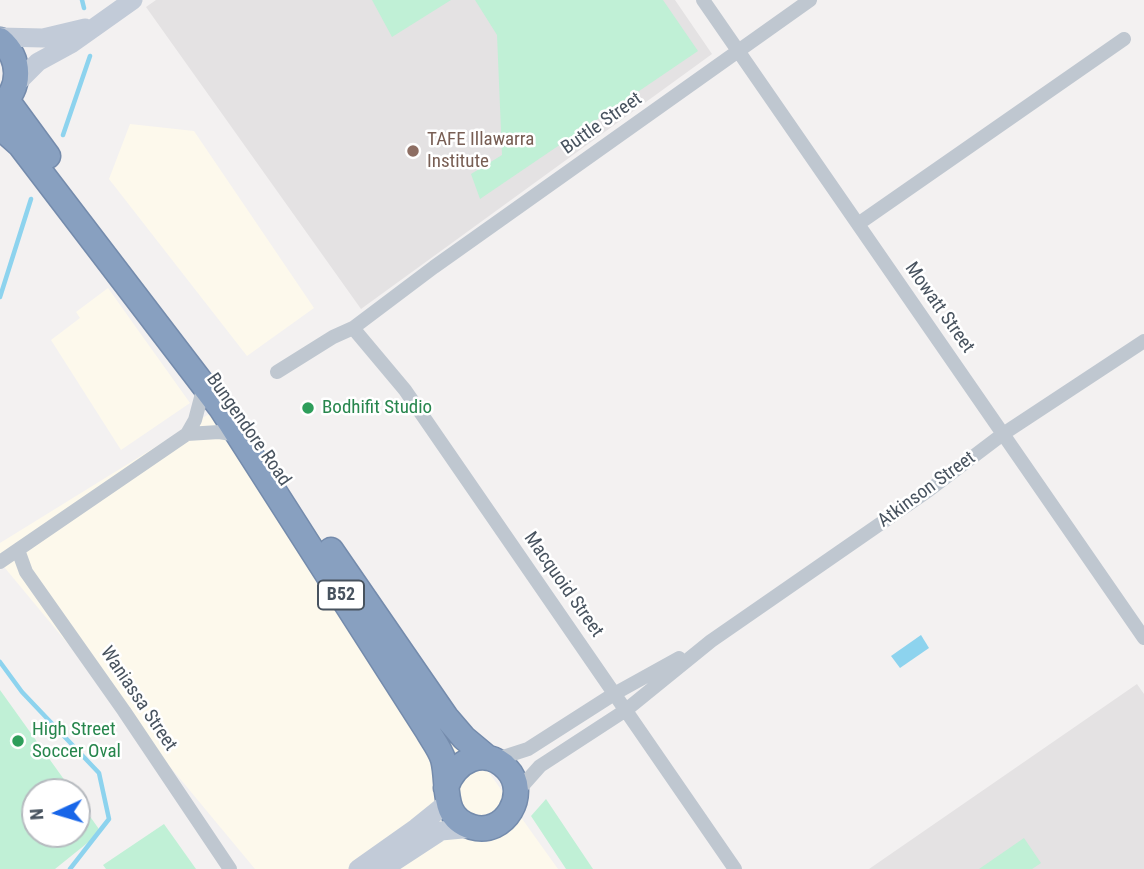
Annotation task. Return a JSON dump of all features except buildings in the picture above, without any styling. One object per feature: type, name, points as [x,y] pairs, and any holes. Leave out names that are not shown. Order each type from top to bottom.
[{"type":"highway","name":"B52","points":[[0,39],[13,57],[17,71],[8,97]]},
{"type":"highway","name":"Bungendore Road","points":[[8,97],[229,402],[446,717],[464,738],[491,759]]},
{"type":"highway","name":"Bungendore Road","points":[[0,127],[20,145],[204,386],[238,435],[427,730],[442,758],[446,796]]},
{"type":"highway","points":[[491,759],[468,759],[457,766],[449,776],[446,796],[453,814],[462,823],[473,828],[493,827],[512,811],[516,793]]},
{"type":"highway","name":"B52","points":[[491,759],[509,770],[515,782],[516,793]]},
{"type":"main road","points":[[8,97],[38,62],[71,44],[133,0]]},
{"type":"main road","points":[[0,39],[43,38],[99,23]]},
{"type":"main road","points":[[358,869],[416,828],[446,796]]},
{"type":"main road","points":[[383,869],[440,831],[473,828]]},
{"type":"street","name":"Mowatt Street","points":[[704,0],[1144,638]]},
{"type":"street","name":"Buttle Street","points":[[277,372],[333,337],[353,328],[434,267],[810,0]]},
{"type":"street","points":[[858,224],[1124,39]]},
{"type":"street","name":"Macquoid Street","points":[[353,328],[405,390],[735,869]]},
{"type":"street","name":"Atkinson Street","points":[[516,793],[538,767],[626,710],[711,641],[929,490],[1003,434],[1144,341]]},
{"type":"street","points":[[0,562],[187,434],[195,420],[204,386]]},
{"type":"street","points":[[187,434],[219,432],[238,435]]},
{"type":"street","name":"Waniassa Street","points":[[18,550],[26,572],[230,869]]},
{"type":"street","name":"Atkinson Street","points":[[491,759],[528,750],[614,694],[711,641]]},
{"type":"shaded area","name":"TAFE Illawarra Institute","points":[[156,0],[675,0],[712,54],[361,309],[146,7]]},
{"type":"shaded area","points":[[130,124],[194,131],[314,308],[247,356],[109,179]]},
{"type":"shaded area","points":[[108,288],[190,403],[121,450],[51,340],[80,318],[76,312]]},
{"type":"shaded area","points":[[225,404],[558,869],[255,869],[0,562],[0,543]]},
{"type":"shaded area","points":[[1137,684],[1144,694],[1144,869],[869,869]]},
{"type":"green space","points":[[372,0],[451,0],[392,37]]},
{"type":"green space","points":[[475,0],[663,0],[698,51],[480,199],[471,174],[502,155],[497,35]]},
{"type":"green space","name":"High Street Soccer Oval","points":[[0,690],[63,778],[21,778],[21,848],[81,848],[55,869],[0,869]]},
{"type":"green space","points":[[546,799],[593,869],[566,869],[531,816]]},
{"type":"green space","name":"High Street Soccer Oval","points":[[91,818],[101,832],[91,840]]},
{"type":"green space","points":[[164,824],[196,869],[106,869],[103,865]]},
{"type":"green space","points":[[1024,838],[1041,863],[1032,869],[979,869]]},
{"type":"water","points":[[921,635],[929,648],[900,668],[891,656]]},
{"type":"waterway","points":[[82,0],[84,8]]},
{"type":"waterway","points":[[63,135],[90,56]]},
{"type":"waterway","points":[[0,297],[31,199]]},
{"type":"waterway","points":[[0,662],[22,692],[99,773],[109,819],[70,869]]},
{"type":"place","name":"TAFE Illawarra Institute","points":[[413,151]]},
{"type":"place","name":"Bodhifit Studio","points":[[308,408]]},
{"type":"place","name":"High Street Soccer Oval","points":[[18,741]]}]
